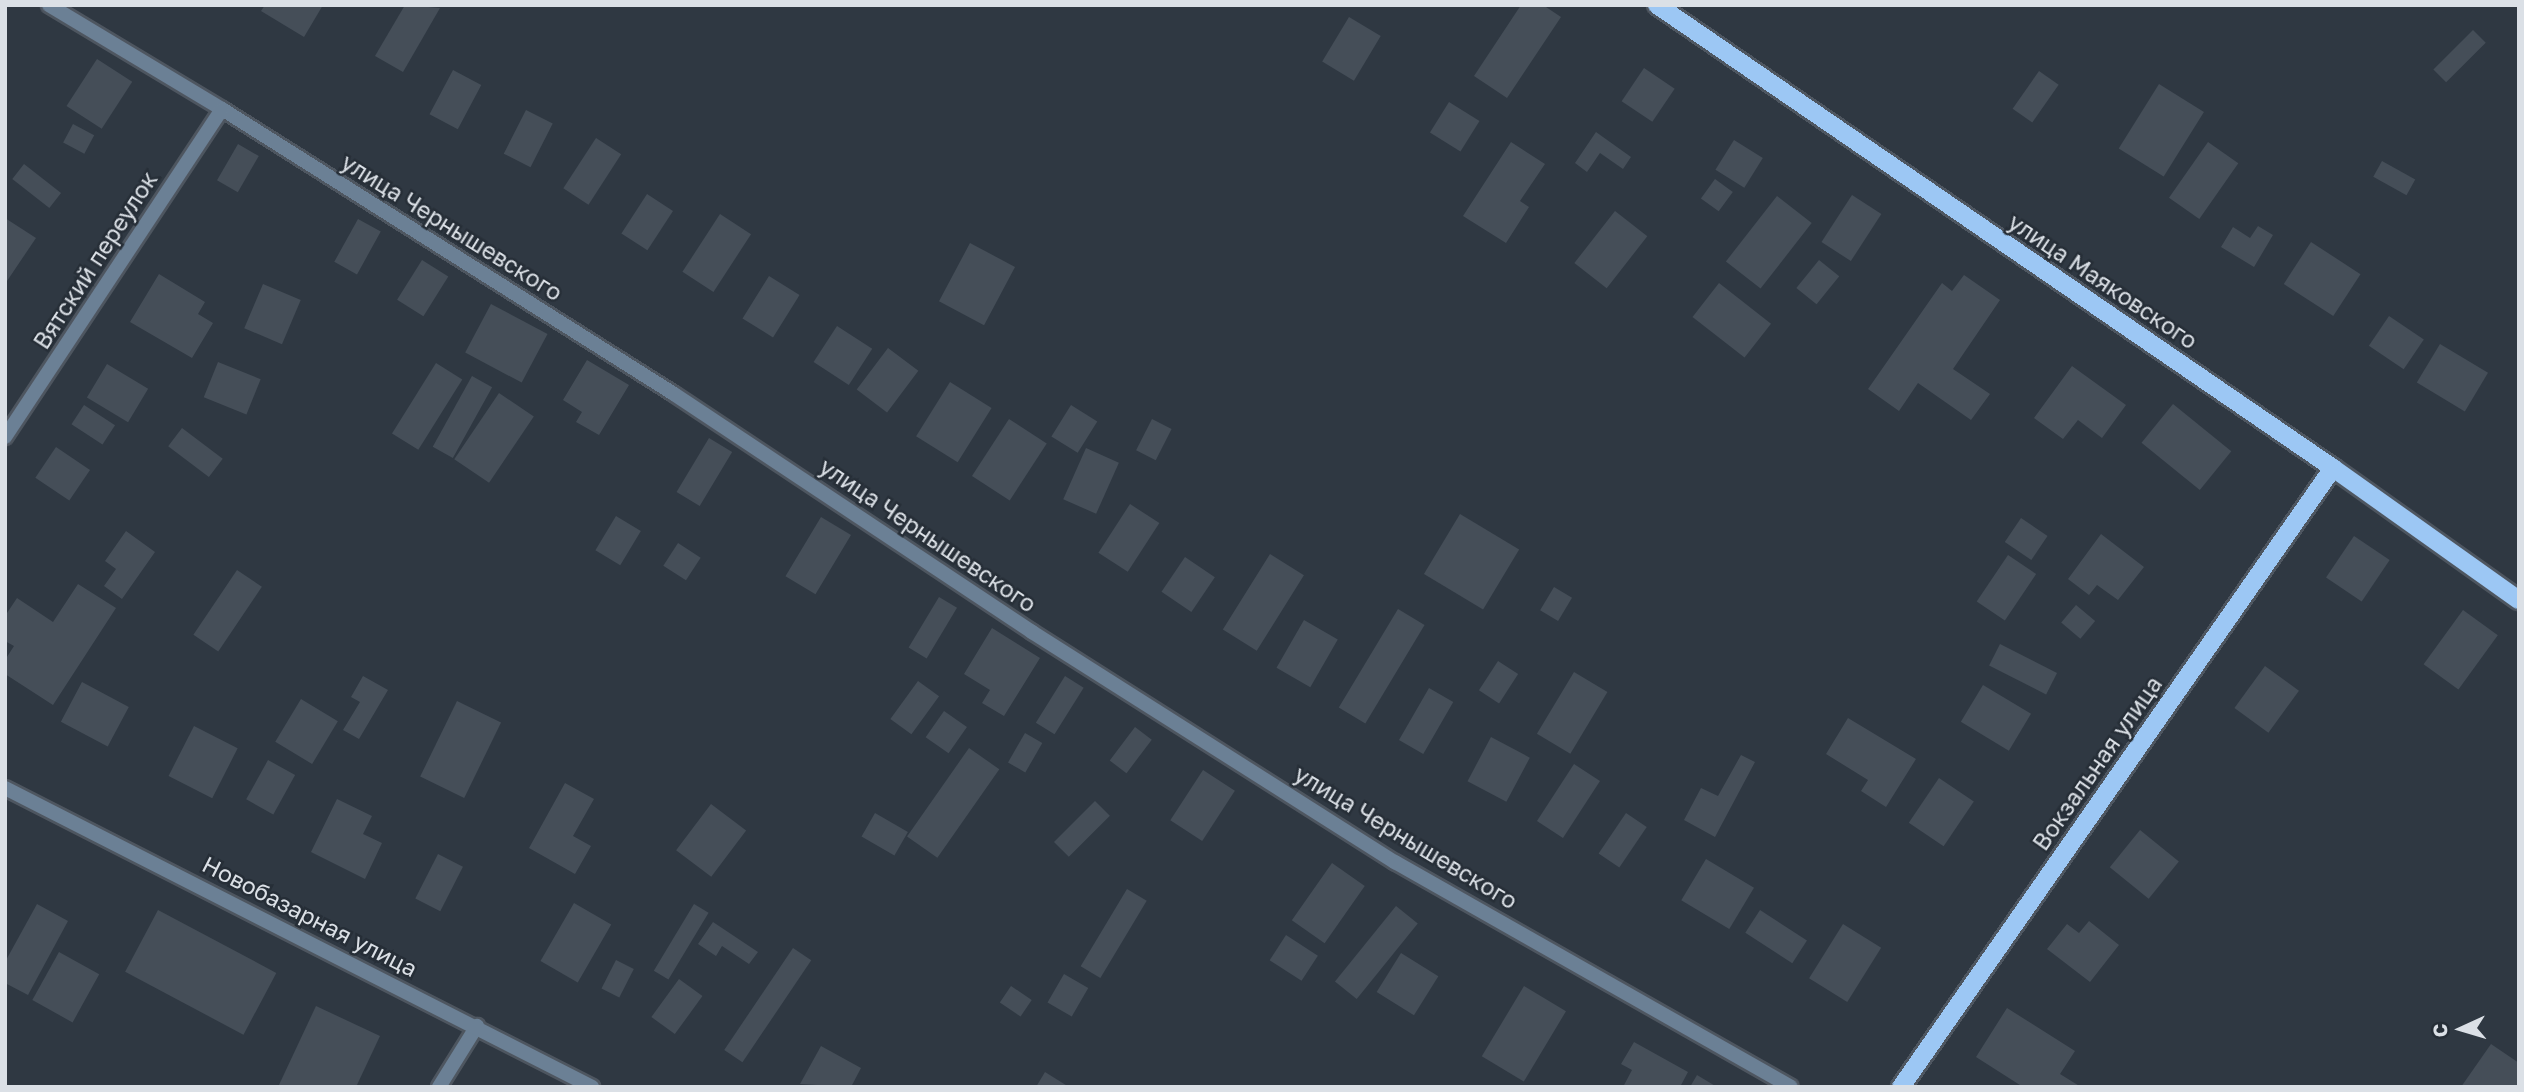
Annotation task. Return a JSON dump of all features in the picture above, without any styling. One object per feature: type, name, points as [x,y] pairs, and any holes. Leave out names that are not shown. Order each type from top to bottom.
[{"type":"main road","name":"улица Маяковского","points":[[1657,5],[2333,468],[2519,600]]},
{"type":"main road","name":"Вокзальная улица","points":[[1901,1087],[2333,468]]},
{"type":"street","name":"улица Чернышевского","points":[[49,5],[222,108],[674,394],[1032,632],[1395,862],[1791,1087]]},
{"type":"street","name":"Вятский переулок","points":[[5,437],[222,108]]},
{"type":"street","name":"Новобазарная улица","points":[[5,788],[477,1026],[592,1087]]},
{"type":"street","points":[[439,1087],[477,1026]]},
{"type":"building","points":[[265,5],[323,5],[304,37],[261,11]]},
{"type":"building","points":[[405,5],[440,8],[403,72],[375,56]]},
{"type":"building","points":[[1521,5],[1543,5],[1561,17],[1507,98],[1474,76]]},
{"type":"building","points":[[1349,17],[1381,36],[1354,81],[1322,62]]},
{"type":"building","points":[[2473,30],[2486,43],[2446,82],[2433,70]]},
{"type":"building","points":[[97,59],[132,82],[102,129],[67,106]]},
{"type":"building","points":[[1644,68],[1675,89],[1652,122],[1622,101]]},
{"type":"building","points":[[453,70],[481,85],[458,129],[430,114]]},
{"type":"building","points":[[2039,71],[2059,85],[2032,122],[2013,109]]},
{"type":"building","points":[[2159,84],[2204,112],[2164,177],[2119,148]]},
{"type":"building","points":[[1449,102],[1480,121],[1460,152],[1430,133]]},
{"type":"building","points":[[526,110],[553,124],[530,167],[504,154]]},
{"type":"building","points":[[73,124],[94,135],[84,154],[63,143]]},
{"type":"building","points":[[1596,132],[1631,157],[1623,169],[1600,153],[1587,172],[1575,163]]},
{"type":"building","points":[[596,138],[621,154],[588,205],[563,188]]},
{"type":"building","points":[[1734,140],[1763,158],[1744,188],[1715,170]]},
{"type":"building","points":[[1511,142],[1545,164],[1520,201],[1529,207],[1506,243],[1463,216]]},
{"type":"building","points":[[2208,142],[2238,163],[2199,219],[2169,198]]},
{"type":"building","points":[[238,144],[259,156],[238,192],[217,180]]},
{"type":"building","points":[[2382,161],[2415,179],[2407,195],[2373,177]]},
{"type":"building","points":[[24,164],[61,193],[49,208],[12,179]]},
{"type":"building","points":[[1715,179],[1733,192],[1719,211],[1701,198]]},
{"type":"building","points":[[647,194],[673,211],[647,250],[621,233]]},
{"type":"building","points":[[1852,195],[1881,214],[1851,261],[1822,242]]},
{"type":"building","points":[[1777,196],[1812,223],[1761,288],[1726,261]]},
{"type":"building","points":[[1615,211],[1647,236],[1607,288],[1574,263]]},
{"type":"building","points":[[720,214],[751,234],[713,292],[682,272]]},
{"type":"building","points":[[5,218],[36,238],[5,284]]},
{"type":"building","points":[[358,219],[381,232],[357,274],[334,262]]},
{"type":"building","points":[[2258,226],[2273,235],[2254,267],[2221,247],[2233,227],[2250,238]]},
{"type":"building","points":[[2311,242],[2360,274],[2333,316],[2284,284]]},
{"type":"building","points":[[970,243],[1015,267],[984,325],[939,301]]},
{"type":"building","points":[[422,260],[448,276],[423,316],[397,300]]},
{"type":"building","points":[[1819,260],[1839,276],[1817,304],[1796,288]]},
{"type":"building","points":[[159,274],[205,302],[198,314],[213,323],[192,358],[130,322]]},
{"type":"building","points":[[1964,275],[2000,300],[1953,369],[1990,394],[1971,420],[1918,383],[1899,411],[1868,389],[1942,283],[1952,291]]},
{"type":"building","points":[[769,276],[800,295],[773,337],[743,318]]},
{"type":"building","points":[[1719,283],[1771,324],[1745,358],[1693,317]]},
{"type":"building","points":[[263,284],[301,300],[282,344],[244,328]]},
{"type":"building","points":[[491,304],[548,334],[522,383],[465,353]]},
{"type":"building","points":[[2389,316],[2424,339],[2404,369],[2369,346]]},
{"type":"building","points":[[837,326],[872,349],[849,385],[814,362]]},
{"type":"building","points":[[2440,344],[2488,373],[2465,411],[2417,383]]},
{"type":"building","points":[[888,348],[918,371],[887,412],[857,390]]},
{"type":"building","points":[[587,360],[629,385],[599,435],[576,422],[582,412],[563,400]]},
{"type":"building","points":[[218,362],[261,379],[246,414],[204,397]]},
{"type":"building","points":[[436,363],[462,379],[418,450],[392,433]]},
{"type":"building","points":[[107,364],[148,389],[128,422],[87,397]]},
{"type":"building","points":[[2072,366],[2126,405],[2102,438],[2078,420],[2063,439],[2034,418]]},
{"type":"building","points":[[472,376],[492,387],[453,458],[433,447]]},
{"type":"building","points":[[950,382],[992,408],[958,462],[916,436]]},
{"type":"building","points":[[499,393],[534,416],[489,483],[454,459]]},
{"type":"building","points":[[2173,404],[2231,451],[2200,490],[2142,443]]},
{"type":"building","points":[[84,405],[115,425],[103,444],[71,424]]},
{"type":"building","points":[[1071,405],[1097,421],[1078,453],[1051,436]]},
{"type":"building","points":[[1009,419],[1047,444],[1010,501],[972,476]]},
{"type":"building","points":[[1152,419],[1172,429],[1156,460],[1136,450]]},
{"type":"building","points":[[182,428],[223,459],[209,477],[168,446]]},
{"type":"building","points":[[709,438],[732,452],[700,506],[677,492]]},
{"type":"building","points":[[56,447],[90,470],[69,501],[35,478]]},
{"type":"building","points":[[1086,448],[1119,463],[1096,514],[1063,499]]},
{"type":"building","points":[[1130,504],[1159,523],[1128,572],[1098,553]]},
{"type":"building","points":[[1460,514],[1519,550],[1483,610],[1424,574]]},
{"type":"building","points":[[616,516],[641,531],[620,565],[595,550]]},
{"type":"building","points":[[821,517],[851,535],[815,594],[785,576]]},
{"type":"building","points":[[2021,518],[2048,536],[2031,560],[2005,542]]},
{"type":"building","points":[[126,531],[155,552],[122,599],[104,586],[116,569],[105,561]]},
{"type":"building","points":[[2101,534],[2144,567],[2118,600],[2097,585],[2089,595],[2068,579]]},
{"type":"building","points":[[2354,536],[2390,560],[2362,601],[2326,577]]},
{"type":"building","points":[[678,543],[701,558],[686,580],[663,566]]},
{"type":"building","points":[[1270,554],[1304,575],[1257,651],[1223,629]]},
{"type":"building","points":[[2008,555],[2036,574],[2005,620],[1977,601]]},
{"type":"building","points":[[1185,557],[1215,577],[1191,612],[1162,592]]},
{"type":"building","points":[[237,570],[262,587],[218,651],[193,635]]},
{"type":"building","points":[[78,584],[116,608],[53,705],[5,674],[5,660],[14,646],[5,641],[5,616],[17,598],[53,622]]},
{"type":"building","points":[[1554,587],[1572,598],[1558,621],[1540,610]]},
{"type":"building","points":[[939,597],[957,608],[927,658],[909,648]]},
{"type":"building","points":[[2076,605],[2095,621],[2080,639],[2061,623]]},
{"type":"building","points":[[1398,609],[1425,625],[1365,724],[1339,708]]},
{"type":"building","points":[[2463,610],[2498,635],[2458,689],[2424,664]]},
{"type":"building","points":[[1304,620],[1338,640],[1310,687],[1276,668]]},
{"type":"building","points":[[992,628],[1040,658],[1004,716],[982,703],[990,690],[964,674]]},
{"type":"building","points":[[2000,644],[2057,673],[2046,694],[1989,665]]},
{"type":"building","points":[[1498,661],[1518,674],[1499,703],[1479,690]]},
{"type":"building","points":[[2265,666],[2299,691],[2268,733],[2234,708]]},
{"type":"building","points":[[1574,672],[1607,692],[1570,754],[1537,734]]},
{"type":"building","points":[[363,676],[388,690],[359,739],[343,730],[360,702],[351,697]]},
{"type":"building","points":[[1065,676],[1084,688],[1055,734],[1036,723]]},
{"type":"building","points":[[918,681],[939,696],[911,734],[890,719]]},
{"type":"building","points":[[82,682],[129,707],[108,747],[61,722]]},
{"type":"building","points":[[1983,685],[2031,714],[2009,751],[1961,722]]},
{"type":"building","points":[[1429,688],[1453,702],[1423,754],[1399,740]]},
{"type":"building","points":[[301,699],[338,721],[312,764],[275,742]]},
{"type":"building","points":[[457,701],[501,722],[464,798],[420,776]]},
{"type":"building","points":[[944,711],[967,727],[949,753],[926,737]]},
{"type":"building","points":[[1848,718],[1916,759],[1886,807],[1861,791],[1868,780],[1826,754]]},
{"type":"building","points":[[194,726],[238,748],[212,798],[169,776]]},
{"type":"building","points":[[1135,727],[1152,740],[1126,773],[1110,761]]},
{"type":"building","points":[[1025,733],[1042,743],[1025,772],[1008,762]]},
{"type":"building","points":[[1491,737],[1530,758],[1506,802],[1468,781]]},
{"type":"building","points":[[969,748],[999,769],[937,858],[907,836]]},
{"type":"building","points":[[1741,755],[1755,762],[1715,837],[1684,820],[1701,788],[1718,796]]},
{"type":"building","points":[[268,760],[295,775],[273,814],[246,799]]},
{"type":"building","points":[[1574,764],[1600,781],[1563,838],[1537,821]]},
{"type":"building","points":[[1203,770],[1235,791],[1202,841],[1170,820]]},
{"type":"building","points":[[1939,778],[1974,801],[1944,846],[1909,823]]},
{"type":"building","points":[[565,783],[594,799],[573,836],[591,846],[575,874],[529,848]]},
{"type":"building","points":[[337,799],[372,816],[363,834],[382,843],[365,879],[311,852]]},
{"type":"building","points":[[1095,801],[1110,816],[1069,857],[1054,842]]},
{"type":"building","points":[[711,804],[746,830],[711,877],[676,850]]},
{"type":"building","points":[[875,813],[908,832],[894,855],[862,836]]},
{"type":"building","points":[[1626,813],[1647,827],[1619,868],[1599,854]]},
{"type":"building","points":[[2140,830],[2179,861],[2149,899],[2110,867]]},
{"type":"building","points":[[438,854],[463,867],[440,911],[415,899]]},
{"type":"building","points":[[1706,859],[1754,888],[1729,929],[1681,900]]},
{"type":"building","points":[[1332,863],[1365,886],[1325,943],[1292,920]]},
{"type":"building","points":[[1127,889],[1147,901],[1100,978],[1081,966]]},
{"type":"building","points":[[574,903],[611,924],[578,983],[540,961]]},
{"type":"building","points":[[37,904],[68,921],[28,995],[5,983],[5,962]]},
{"type":"building","points":[[694,904],[709,913],[668,980],[654,971]]},
{"type":"building","points":[[1396,906],[1418,924],[1357,999],[1335,981]]},
{"type":"building","points":[[158,910],[276,973],[243,1035],[125,972]]},
{"type":"building","points":[[1760,910],[1807,940],[1792,963],[1745,933]]},
{"type":"building","points":[[2089,921],[2119,945],[2090,982],[2047,949],[2067,924],[2079,933]]},
{"type":"building","points":[[713,922],[758,952],[749,964],[722,946],[716,956],[698,944]]},
{"type":"building","points":[[1843,924],[1881,948],[1847,1002],[1809,978]]},
{"type":"building","points":[[1286,935],[1318,956],[1302,981],[1270,960]]},
{"type":"building","points":[[793,948],[811,960],[742,1062],[724,1050]]},
{"type":"building","points":[[59,952],[99,974],[73,1022],[32,1000]]},
{"type":"building","points":[[1401,953],[1438,976],[1414,1015],[1377,992]]},
{"type":"building","points":[[616,960],[634,969],[619,998],[601,989]]},
{"type":"building","points":[[1064,974],[1088,988],[1072,1017],[1048,1003]]},
{"type":"building","points":[[679,979],[702,996],[675,1034],[651,1017]]},
{"type":"building","points":[[1011,986],[1032,1000],[1021,1017],[1000,1003]]},
{"type":"building","points":[[1524,986],[1566,1011],[1524,1082],[1482,1056]]},
{"type":"building","points":[[316,1006],[380,1036],[356,1087],[278,1087]]},
{"type":"building","points":[[2007,1008],[2075,1051],[2060,1074],[2081,1087],[2023,1087],[1976,1057]]},
{"type":"building","points":[[1634,1042],[1688,1072],[1680,1087],[1623,1087],[1632,1070],[1621,1064]]},
{"type":"building","points":[[2491,1044],[2519,1063],[2519,1087],[2461,1087]]},
{"type":"building","points":[[821,1046],[861,1068],[851,1087],[800,1084]]},
{"type":"building","points":[[1045,1072],[1069,1087],[1036,1087]]},
{"type":"building","points":[[1697,1075],[1717,1087],[1690,1087]]}]
